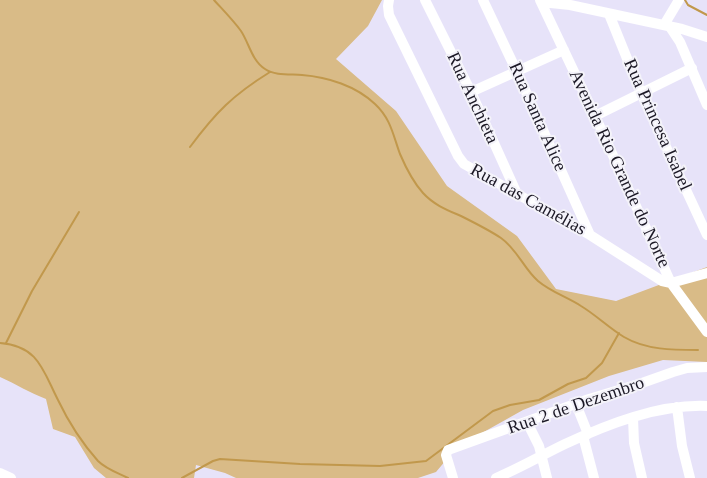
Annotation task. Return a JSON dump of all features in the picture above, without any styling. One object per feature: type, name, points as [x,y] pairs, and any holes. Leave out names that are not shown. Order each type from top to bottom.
[{"type":"street","name":"Rua das Camélias","points":[[389,0],[389,15],[461,160],[470,168],[518,196],[590,235],[662,281],[671,283]]},
{"type":"street","name":"Rua Anchieta","points":[[425,0],[471,92],[518,196]]},
{"type":"street","name":"Rua Santa Alice","points":[[483,0],[518,72],[590,235]]},
{"type":"street","points":[[667,26],[679,0]]},
{"type":"street","points":[[541,1],[571,3],[707,37]]},
{"type":"street","name":"Avenida Rio Grande do Norte","points":[[541,1],[671,283],[707,332]]},
{"type":"street","name":"Rua Princesa Isabel","points":[[609,14],[641,93],[707,235]]},
{"type":"street","points":[[667,26],[680,42],[707,105]]},
{"type":"street","points":[[471,92],[564,50]]},
{"type":"street","points":[[595,116],[692,68]]},
{"type":"street","points":[[671,283],[707,273]]},
{"type":"street","name":"Rua 2 de Dezembro","points":[[453,478],[446,451],[576,404],[678,370],[707,366]]},
{"type":"street","points":[[576,404],[586,435],[594,478]]},
{"type":"street","points":[[502,477],[586,435],[633,418],[677,407],[707,406]]},
{"type":"street","points":[[677,407],[682,446],[690,478]]},
{"type":"street","points":[[633,418],[634,443],[642,478]]},
{"type":"street","points":[[527,422],[535,436],[547,478]]},
{"type":"street","points":[[0,473],[10,478]]},
{"type":"shaded area","points":[[0,0],[382,0],[368,26],[336,59],[396,111],[447,186],[517,236],[556,289],[616,301],[707,267],[707,362],[663,360],[609,376],[523,410],[457,447],[436,472],[418,478],[236,478],[196,465],[194,478],[106,478],[94,468],[75,437],[53,429],[46,399],[0,377]]},
{"type":"waterway","points":[[214,0],[241,31],[254,57],[265,69],[278,74],[312,76],[332,80],[359,92],[375,104],[385,115],[400,154],[413,180],[423,193],[441,207],[501,238],[512,248],[533,276],[543,285],[592,313],[624,337],[641,345],[679,350],[698,350]]},
{"type":"waterway","points":[[685,0],[688,5],[707,15]]},
{"type":"waterway","points":[[190,147],[226,105],[246,88],[270,72]]},
{"type":"waterway","points":[[6,343],[32,291],[79,212]]},
{"type":"waterway","points":[[182,478],[220,459],[380,466],[426,461],[493,411],[510,405],[539,400],[568,384],[586,378],[602,363],[619,333]]},
{"type":"waterway","points":[[0,343],[13,345],[32,355],[43,370],[66,416],[86,447],[101,464],[128,478]]}]
